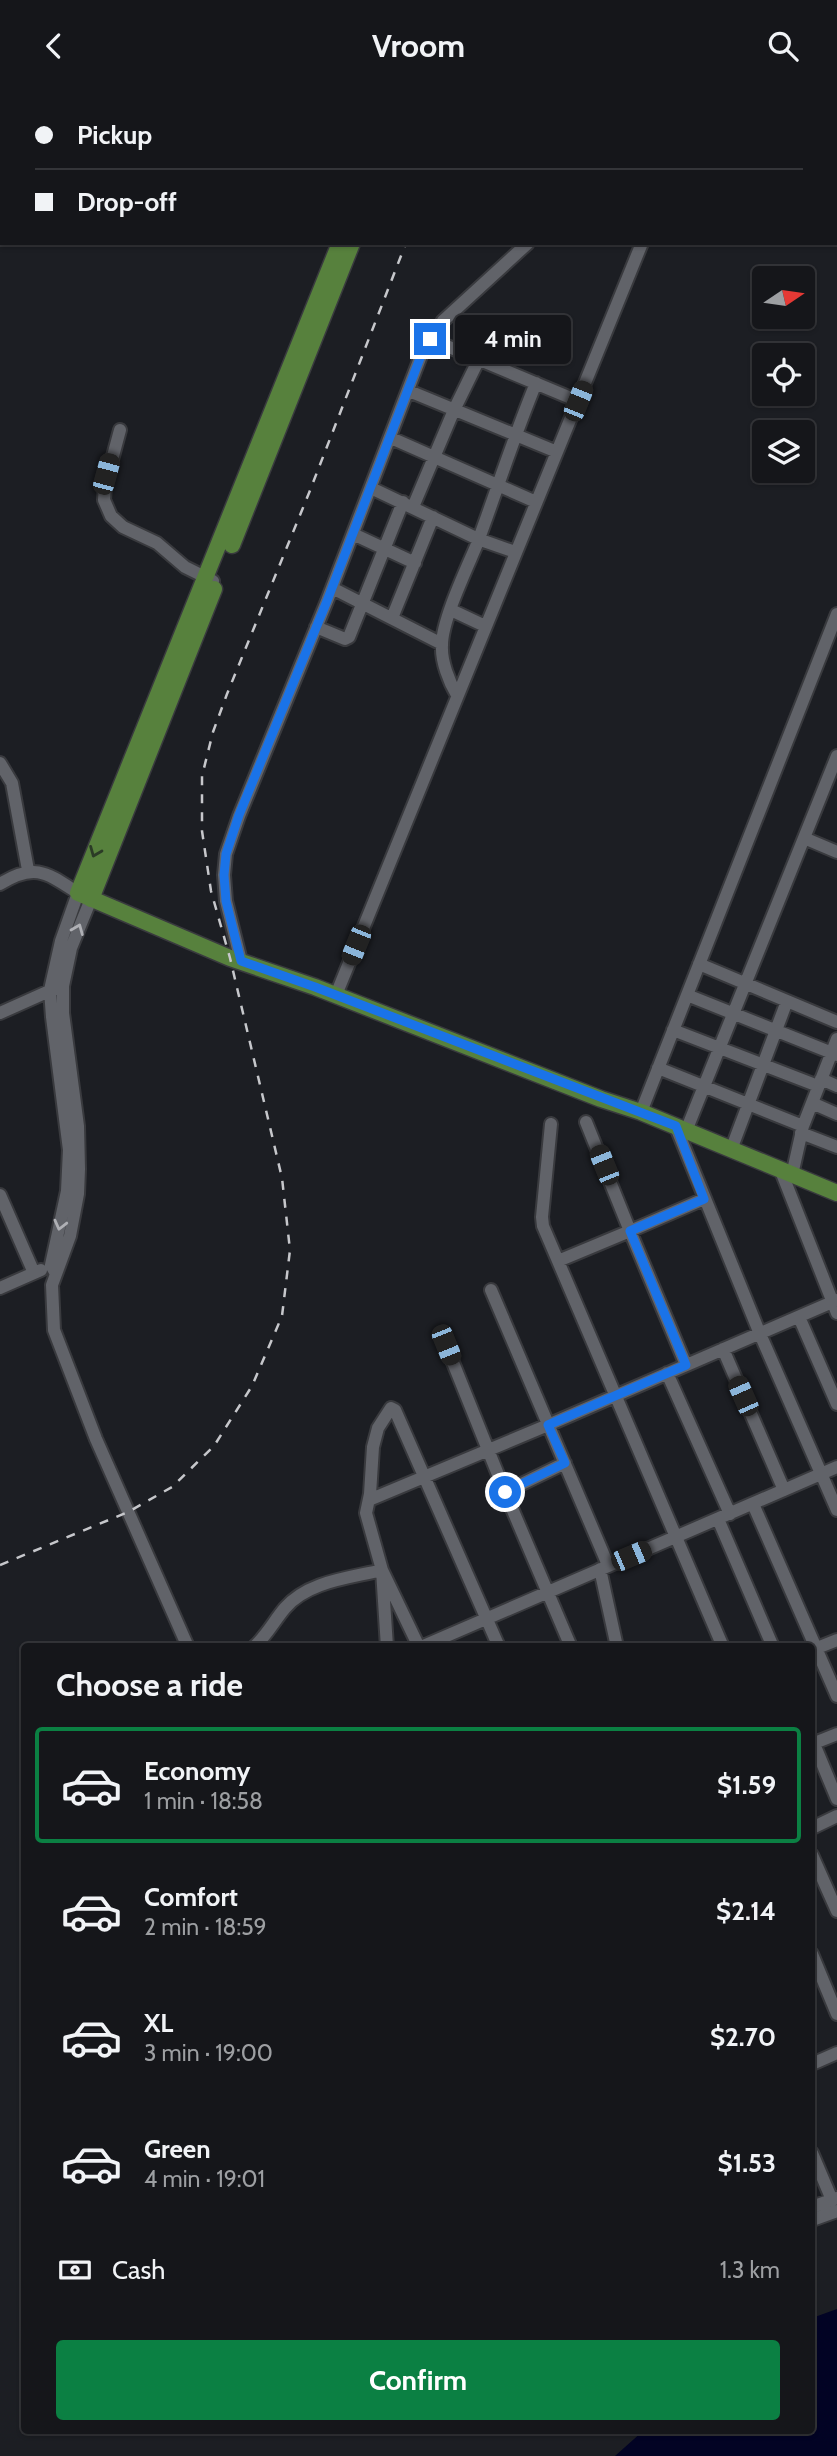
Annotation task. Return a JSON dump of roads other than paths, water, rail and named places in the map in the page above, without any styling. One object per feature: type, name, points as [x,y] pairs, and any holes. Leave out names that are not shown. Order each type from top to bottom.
[{"type":"main road","points":[[212,581],[339,245]]},
{"type":"main road","points":[[351,245],[85,896],[241,961],[641,1112],[837,1193]]},
{"type":"street","points":[[241,961],[226,901],[226,854],[239,815],[332,588],[422,353],[443,321],[526,245]]},
{"type":"street","points":[[336,995],[641,245]]},
{"type":"street","points":[[430,339],[578,401]]},
{"type":"street","points":[[316,628],[345,639],[349,637],[384,548],[435,457],[478,359]]},
{"type":"street","points":[[457,695],[445,666],[442,644],[451,610],[536,383]]},
{"type":"street","points":[[409,391],[557,452]]},
{"type":"street","points":[[120,430],[104,486],[104,500],[111,516],[123,527],[157,543],[185,568],[212,581]]},
{"type":"street","points":[[391,438],[536,502]]},
{"type":"street","points":[[371,488],[478,539],[515,552]]},
{"type":"street","points":[[392,618],[433,517]]},
{"type":"street","points":[[353,534],[415,563]]},
{"type":"street","points":[[332,588],[442,644]]},
{"type":"street","points":[[451,610],[485,626]]},
{"type":"street","points":[[641,1112],[837,614]]},
{"type":"street","points":[[837,757],[704,1087],[681,1129],[704,1199],[837,1510]]},
{"type":"street","points":[[0,763],[12,783],[28,870]]},
{"type":"street","points":[[804,838],[837,852]]},
{"type":"street","points":[[0,884],[28,870],[46,872],[85,896],[57,988],[63,1013],[78,1126],[79,1169],[78,1194],[70,1236],[53,1269],[51,1292],[54,1330],[96,1439],[186,1643]]},
{"type":"street","points":[[699,964],[837,1022]]},
{"type":"street","points":[[0,1013],[57,988]]},
{"type":"street","points":[[687,995],[834,1054]]},
{"type":"street","points":[[731,1150],[787,1001]]},
{"type":"street","points":[[673,1030],[762,1064],[819,1083],[837,1086]]},
{"type":"street","points":[[369,1500],[799,1317],[835,1305],[787,1173],[819,1083],[834,1054],[837,1039]]},
{"type":"street","points":[[658,1068],[748,1104],[837,1147]]},
{"type":"street","points":[[812,1103],[837,1114]]},
{"type":"street","points":[[586,1122],[686,1365]]},
{"type":"street","points":[[551,1124],[542,1222],[721,1643]]},
{"type":"street","points":[[0,1195],[34,1273]]},
{"type":"street","points":[[558,1261],[704,1199]]},
{"type":"street","points":[[0,1287],[34,1273],[53,1269]]},
{"type":"street","points":[[491,1290],[565,1463],[604,1567],[616,1643]]},
{"type":"street","points":[[799,1317],[837,1404]]},
{"type":"street","points":[[446,1345],[505,1492],[570,1643]]},
{"type":"street","points":[[723,1349],[784,1490]]},
{"type":"street","points":[[667,1373],[772,1643]]},
{"type":"street","points":[[418,1643],[382,1570],[366,1513],[373,1447],[378,1428],[391,1408],[395,1409],[426,1477],[497,1643]]},
{"type":"street","points":[[505,1492],[565,1463]]},
{"type":"street","points":[[430,1643],[837,1467]]},
{"type":"street","points":[[753,1504],[811,1643]]},
{"type":"street","points":[[258,1643],[286,1607],[303,1592],[382,1570]]},
{"type":"street","points":[[382,1570],[387,1643]]},
{"type":"street","points":[[815,1649],[837,1640]]},
{"type":"street","points":[[815,1651],[837,1696]]},
{"type":"street","points":[[815,1741],[837,1734]]},
{"type":"street","points":[[815,1747],[837,1799]]},
{"type":"street","points":[[815,1827],[837,1816]]},
{"type":"street","points":[[815,1862],[837,1911]]},
{"type":"street","points":[[815,1959],[833,1990],[837,2014]]},
{"type":"street","points":[[815,2063],[837,2053]]},
{"type":"street","points":[[815,2160],[835,2203]]},
{"type":"street","points":[[815,2206],[835,2203]]},
{"type":"street","points":[[815,2218],[835,2203]]},
{"type":"water","points":[[837,2309],[837,2456],[615,2456],[640,2434],[815,2434],[815,2317]]},
{"type":"railway","points":[[0,1565],[128,1512],[172,1487],[214,1446],[252,1386],[282,1316],[290,1250],[282,1178],[230,958],[211,891],[202,831],[202,776],[213,732],[227,694],[405,245]]}]
